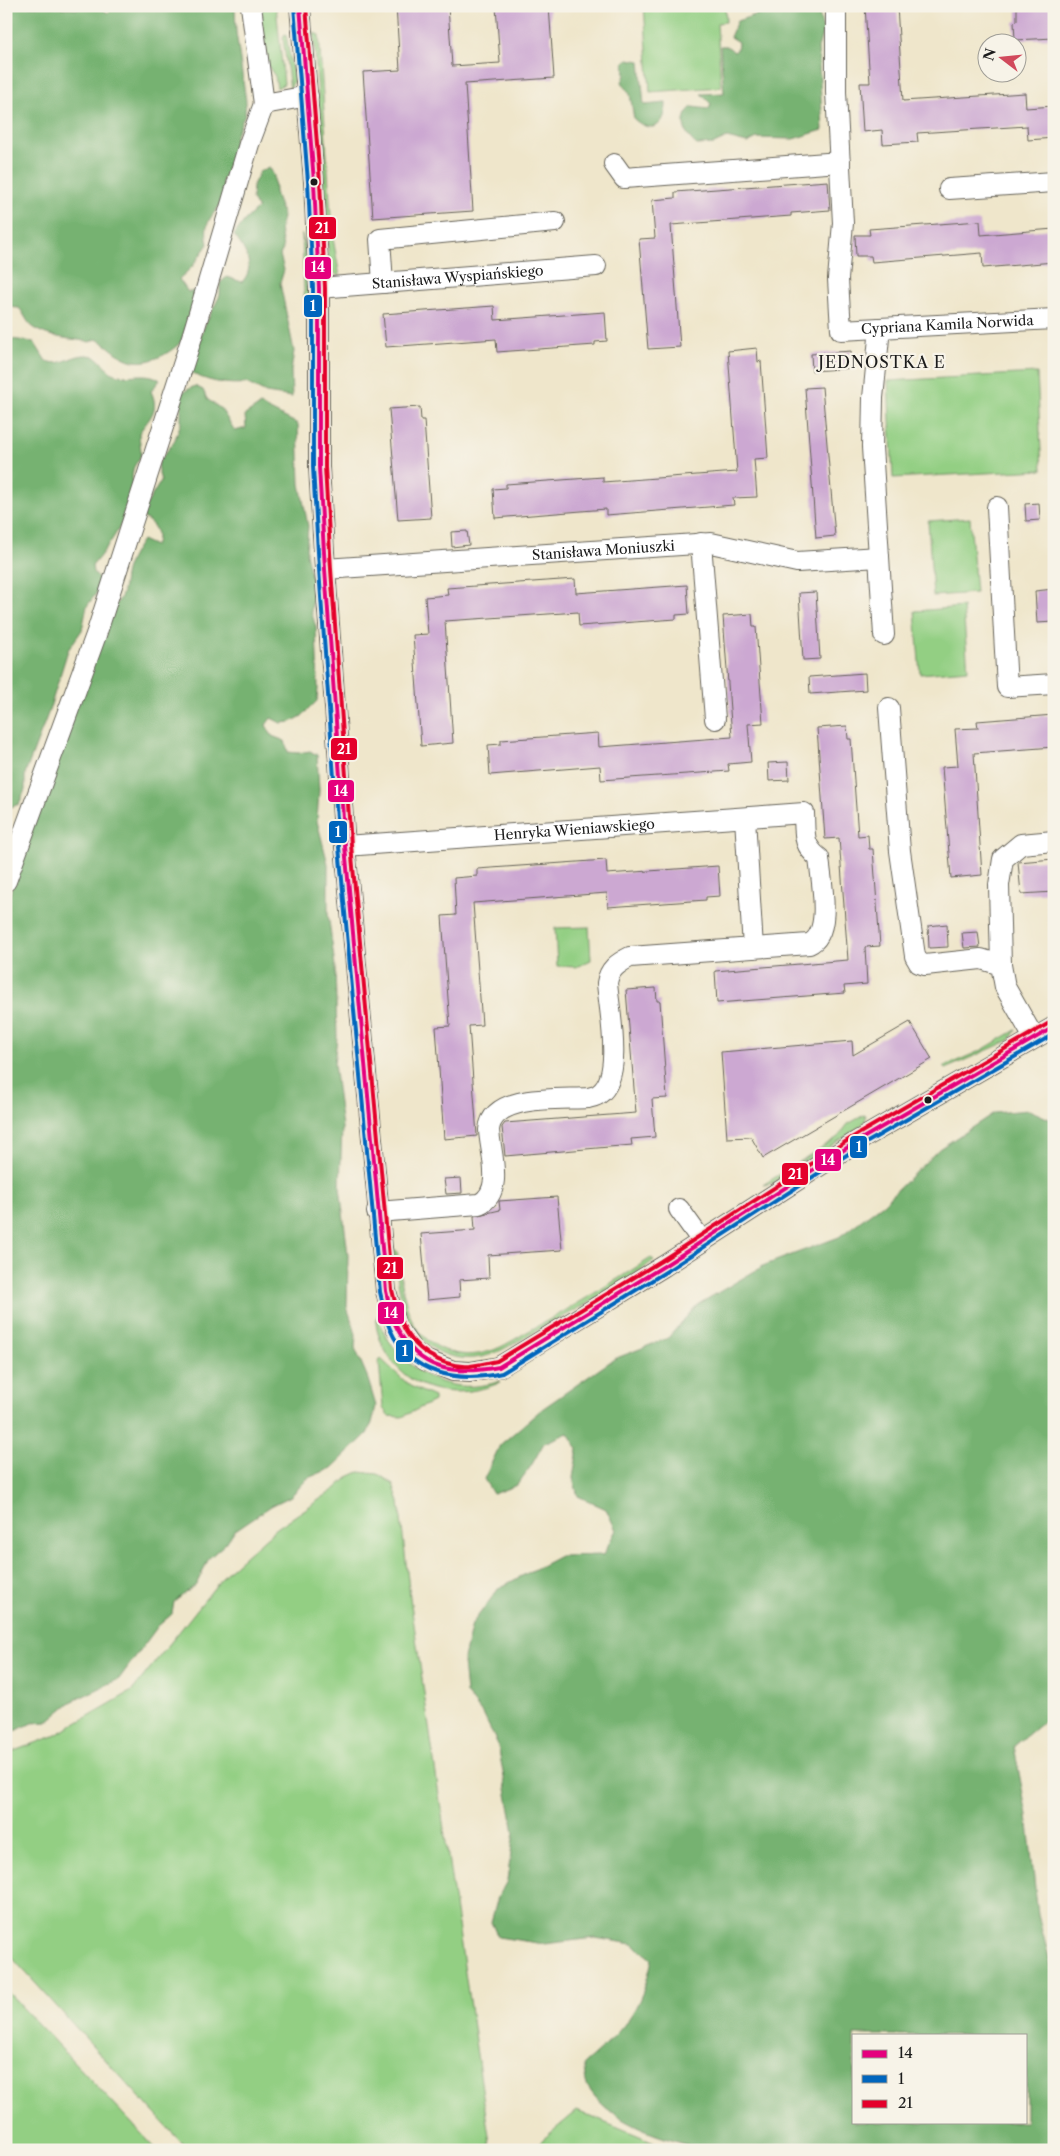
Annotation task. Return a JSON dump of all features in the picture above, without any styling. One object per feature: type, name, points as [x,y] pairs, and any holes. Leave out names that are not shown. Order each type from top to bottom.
[{"type":"street","points":[[6,881],[96,635],[192,337],[249,144],[264,104],[251,6]]},
{"type":"street","points":[[300,6],[308,96],[319,288],[319,458],[345,846],[377,1212],[390,1310],[396,1328],[413,1351],[425,1360],[453,1371],[470,1372],[499,1367],[702,1241],[856,1142],[1054,1027]]},
{"type":"street","points":[[614,164],[624,178],[840,162],[836,92],[836,6]]},
{"type":"street","points":[[264,104],[308,96]]},
{"type":"street","name":"Cypriana Kamila Norwida","points":[[840,162],[843,242],[838,279],[841,330],[1054,319]]},
{"type":"street","points":[[949,189],[1054,182]]},
{"type":"street","points":[[383,283],[380,239],[554,222]]},
{"type":"street","name":"Stanisława Wyspiańskiego","points":[[319,288],[596,266]]},
{"type":"street","points":[[880,328],[873,398],[872,447],[884,635]]},
{"type":"street","points":[[997,507],[1007,687],[1054,684]]},
{"type":"street","points":[[701,543],[715,719]]},
{"type":"street","name":"Stanisława Moniuszki","points":[[325,569],[701,543],[711,543],[796,562],[879,557]]},
{"type":"street","points":[[889,708],[900,851],[915,956],[919,963],[926,965],[981,959],[1001,966]]},
{"type":"street","name":"Henryka Wieniawskiego","points":[[345,846],[804,813],[806,841],[810,851],[819,858],[824,926],[821,935],[816,942],[809,944],[753,948]]},
{"type":"street","points":[[377,1212],[479,1204],[485,1201],[493,1190],[489,1130],[490,1124],[497,1112],[512,1103],[588,1098],[599,1094],[605,1088],[612,1072],[613,1060],[607,984],[608,976],[616,965],[630,957],[753,948],[744,818]]},
{"type":"street","points":[[1034,1038],[1005,987],[1001,966],[999,885],[1003,859],[1021,844],[1054,841]]},
{"type":"street","points":[[679,1209],[702,1241]]},
{"type":"green space","points":[[6,6],[46,6],[76,9],[82,6],[98,6],[108,13],[114,6],[235,6],[236,32],[246,101],[245,114],[235,137],[232,170],[225,175],[222,182],[226,194],[208,222],[208,244],[192,267],[179,279],[188,292],[199,291],[181,342],[155,359],[140,362],[132,361],[96,339],[90,342],[46,334],[31,325],[19,308],[6,307]]},
{"type":"green space","points":[[258,6],[276,6],[284,84],[277,88],[275,76],[268,66]]},
{"type":"green space","points":[[644,6],[725,6],[726,22],[717,23],[721,87],[650,92]]},
{"type":"green space","points":[[761,6],[779,6],[788,14],[810,6],[818,9],[823,30],[818,48],[823,130],[793,139],[757,138],[747,143],[727,138],[714,144],[697,145],[686,131],[684,126],[685,116],[692,107],[709,109],[711,104],[701,94],[724,93],[720,46],[727,46],[734,52],[737,50],[738,42],[730,37],[737,21],[758,14]]},
{"type":"green space","points":[[314,33],[319,35],[332,233],[340,277],[333,272],[329,264]]},
{"type":"green space","points":[[286,35],[294,80],[290,89],[283,38]]},
{"type":"green space","points":[[628,59],[640,61],[644,105],[666,103],[664,117],[657,126],[647,126],[634,119],[630,94],[622,82],[625,75],[624,62]]},
{"type":"green space","points":[[270,168],[274,176],[275,192],[283,217],[280,229],[283,249],[280,255],[284,270],[280,283],[294,351],[291,371],[292,397],[266,393],[246,383],[232,384],[201,378],[190,371],[203,329],[220,295],[220,283],[227,277],[242,282],[246,276],[249,264],[242,246],[234,235],[245,220],[258,208],[252,200],[253,185],[260,171]]},
{"type":"green space","points":[[302,234],[308,260],[310,319],[305,316]]},
{"type":"green space","points":[[11,339],[34,342],[46,361],[57,363],[87,355],[96,357],[115,374],[126,376],[144,375],[160,380],[151,391],[154,398],[154,409],[139,433],[141,455],[133,470],[132,497],[128,510],[115,536],[92,566],[93,572],[103,584],[87,606],[82,630],[68,650],[49,711],[25,774],[25,790],[19,804],[6,809],[6,344]]},
{"type":"green space","points":[[1037,373],[1042,470],[893,478],[888,381]]},
{"type":"green space","points":[[195,386],[203,390],[207,399],[221,409],[235,431],[246,428],[245,415],[260,405],[298,424],[300,484],[308,526],[306,553],[314,590],[311,611],[316,627],[317,701],[302,716],[291,722],[281,723],[271,718],[266,725],[272,736],[285,741],[288,752],[310,751],[317,755],[319,790],[317,821],[328,864],[328,913],[335,966],[337,1037],[334,1064],[342,1127],[340,1187],[348,1255],[347,1307],[356,1334],[355,1348],[367,1376],[376,1406],[367,1434],[332,1468],[308,1478],[291,1496],[271,1506],[234,1531],[226,1543],[209,1558],[196,1585],[174,1602],[172,1614],[158,1626],[119,1679],[71,1702],[47,1722],[32,1723],[6,1735],[6,910],[15,875],[110,609],[119,600],[123,592],[127,567],[142,540],[155,546],[156,530],[144,518],[143,510],[161,481],[158,470],[159,461],[174,442],[181,423],[181,393]]},
{"type":"green space","points":[[970,518],[976,593],[933,596],[928,521]]},
{"type":"green space","points":[[963,607],[968,670],[920,674],[915,611]]},
{"type":"green space","points":[[589,927],[591,960],[576,967],[557,966],[555,928]]},
{"type":"green space","points":[[1016,1030],[1010,1040],[945,1069],[943,1067],[982,1050]]},
{"type":"green space","points":[[1029,1110],[1054,1121],[1054,1713],[1014,1746],[1027,1815],[1038,1915],[1054,1977],[1054,2150],[705,2150],[640,2129],[625,2121],[598,2100],[586,2082],[583,2065],[620,2030],[636,2007],[648,1978],[652,1959],[633,1944],[595,1938],[544,1944],[498,1937],[491,1922],[498,1897],[507,1881],[514,1832],[498,1745],[484,1716],[466,1693],[463,1662],[472,1624],[499,1588],[560,1556],[603,1555],[616,1530],[606,1509],[578,1496],[573,1478],[578,1449],[568,1433],[544,1443],[531,1466],[517,1485],[493,1494],[484,1479],[500,1445],[542,1409],[614,1359],[668,1338],[697,1305],[765,1265],[839,1237],[883,1204],[939,1149],[994,1113]]},
{"type":"green space","points":[[864,1115],[866,1116],[865,1122],[854,1131],[773,1183],[763,1185],[838,1137],[848,1124]]},
{"type":"green space","points":[[393,1249],[397,1251],[406,1302],[416,1328],[431,1343],[441,1348],[451,1352],[472,1355],[489,1352],[500,1347],[651,1258],[654,1260],[609,1291],[506,1348],[481,1357],[462,1358],[443,1354],[435,1350],[420,1338],[414,1330],[402,1302]]},
{"type":"green space","points":[[377,1316],[385,1334],[396,1350],[425,1375],[442,1382],[461,1386],[480,1386],[500,1381],[499,1383],[483,1389],[449,1392],[433,1389],[418,1383],[404,1374],[393,1362],[383,1346],[376,1323]]},
{"type":"green space","points":[[381,1359],[410,1386],[434,1397],[434,1401],[402,1417],[388,1416],[383,1407],[379,1361]]},
{"type":"green space","points":[[359,1472],[378,1474],[393,1484],[399,1502],[410,1597],[491,2150],[188,2150],[6,1951],[6,1754],[54,1736],[132,1691],[226,1573],[277,1528],[335,1489],[348,1477]]},
{"type":"green space","points":[[6,1990],[157,2150],[6,2150]]},
{"type":"green space","points":[[577,2111],[671,2150],[536,2150],[535,2146]]},
{"type":"building","points":[[396,6],[448,6],[452,66],[500,63],[496,6],[549,6],[554,78],[465,84],[473,211],[373,218],[363,72],[400,70]]},
{"type":"building","points":[[865,6],[897,6],[903,101],[1025,93],[1026,108],[1054,106],[1054,138],[1028,140],[1027,126],[917,133],[918,142],[883,144],[882,130],[863,132],[860,83],[870,83]]},
{"type":"building","points":[[1017,6],[1054,6],[1054,38],[1028,39],[1028,32],[1015,32],[1014,22],[1017,21]]},
{"type":"building","points":[[828,181],[830,210],[791,213],[791,216],[671,225],[680,347],[648,349],[639,239],[655,238],[652,200],[675,198],[675,192]]},
{"type":"building","points":[[980,221],[981,235],[1054,229],[1054,262],[983,268],[982,253],[872,262],[871,256],[856,256],[855,235],[870,235],[869,229]]},
{"type":"building","points":[[494,306],[495,320],[605,312],[607,341],[595,342],[595,345],[497,352],[496,339],[386,347],[383,314]]},
{"type":"building","points":[[757,348],[758,362],[761,361],[768,458],[754,459],[757,497],[733,498],[734,505],[606,515],[606,509],[495,518],[493,489],[506,488],[506,484],[603,477],[603,482],[737,472],[728,351]]},
{"type":"building","points":[[851,351],[853,368],[812,371],[811,354]]},
{"type":"building","points":[[822,387],[835,536],[816,538],[805,388]]},
{"type":"building","points":[[420,407],[421,420],[424,420],[431,518],[398,520],[389,409]]},
{"type":"building","points":[[1039,503],[1040,520],[1026,521],[1025,504]]},
{"type":"building","points":[[467,531],[469,545],[452,547],[451,532]]},
{"type":"building","points":[[575,579],[576,593],[687,585],[689,614],[676,615],[676,619],[579,626],[578,612],[445,621],[453,743],[421,746],[413,635],[428,634],[425,597],[448,595],[447,588]]},
{"type":"building","points":[[1054,589],[1054,622],[1037,623],[1035,591]]},
{"type":"building","points":[[816,592],[820,659],[803,660],[799,593]]},
{"type":"building","points":[[752,614],[753,627],[756,627],[763,723],[748,724],[751,762],[728,764],[729,771],[601,780],[600,766],[490,775],[488,745],[501,744],[501,740],[598,733],[599,747],[732,737],[723,616]]},
{"type":"building","points":[[865,673],[866,690],[810,694],[809,677]]},
{"type":"building","points":[[1054,715],[1054,747],[974,753],[982,875],[951,878],[942,767],[958,766],[955,729],[978,728],[977,721]]},
{"type":"building","points":[[847,726],[848,739],[851,739],[858,836],[868,835],[869,849],[873,849],[880,946],[865,947],[867,984],[844,986],[845,993],[717,1003],[715,971],[848,960],[839,838],[825,839],[817,728]]},
{"type":"building","points":[[788,762],[789,780],[769,781],[768,763]]},
{"type":"building","points":[[1054,859],[1054,892],[1021,894],[1018,862]]},
{"type":"building","points":[[606,860],[607,874],[718,866],[720,896],[706,897],[706,900],[608,907],[607,893],[473,903],[482,1025],[469,1026],[477,1136],[444,1139],[436,1027],[450,1026],[442,916],[456,915],[454,878],[477,876],[477,869]]},
{"type":"building","points":[[947,924],[948,947],[929,948],[928,926]]},
{"type":"building","points":[[978,932],[980,947],[964,948],[962,933]]},
{"type":"building","points":[[656,988],[657,1001],[660,1001],[667,1098],[652,1099],[655,1137],[631,1139],[632,1145],[505,1156],[502,1127],[505,1123],[636,1113],[626,990]]},
{"type":"building","points":[[910,1022],[932,1059],[763,1158],[751,1137],[727,1138],[721,1052],[852,1041],[853,1055]]},
{"type":"building","points":[[461,1178],[462,1193],[446,1194],[444,1179]]},
{"type":"building","points":[[557,1197],[562,1250],[488,1255],[489,1278],[459,1280],[460,1297],[427,1300],[421,1234],[475,1230],[474,1216],[500,1210],[499,1201]]},
{"type":"transit line","name":"1","points":[[294,6],[308,182],[313,288],[313,467],[339,847],[380,1292],[388,1325],[399,1345],[410,1357],[423,1366],[437,1372],[452,1376],[469,1377],[502,1373],[667,1271],[859,1147],[1054,1034]]},
{"type":"transit line","name":"14","points":[[300,6],[314,182],[319,288],[319,467],[345,846],[386,1291],[393,1320],[406,1343],[416,1354],[440,1367],[453,1370],[499,1367],[664,1266],[856,1142],[1054,1027]]},
{"type":"transit line","name":"21","points":[[306,6],[320,182],[325,288],[325,467],[351,845],[392,1290],[400,1319],[413,1341],[429,1355],[449,1364],[470,1366],[497,1361],[661,1261],[853,1137],[1051,1022]]},
{"type":"district","name":"JEDNOSTKA E","points":[[882,362]]}]
